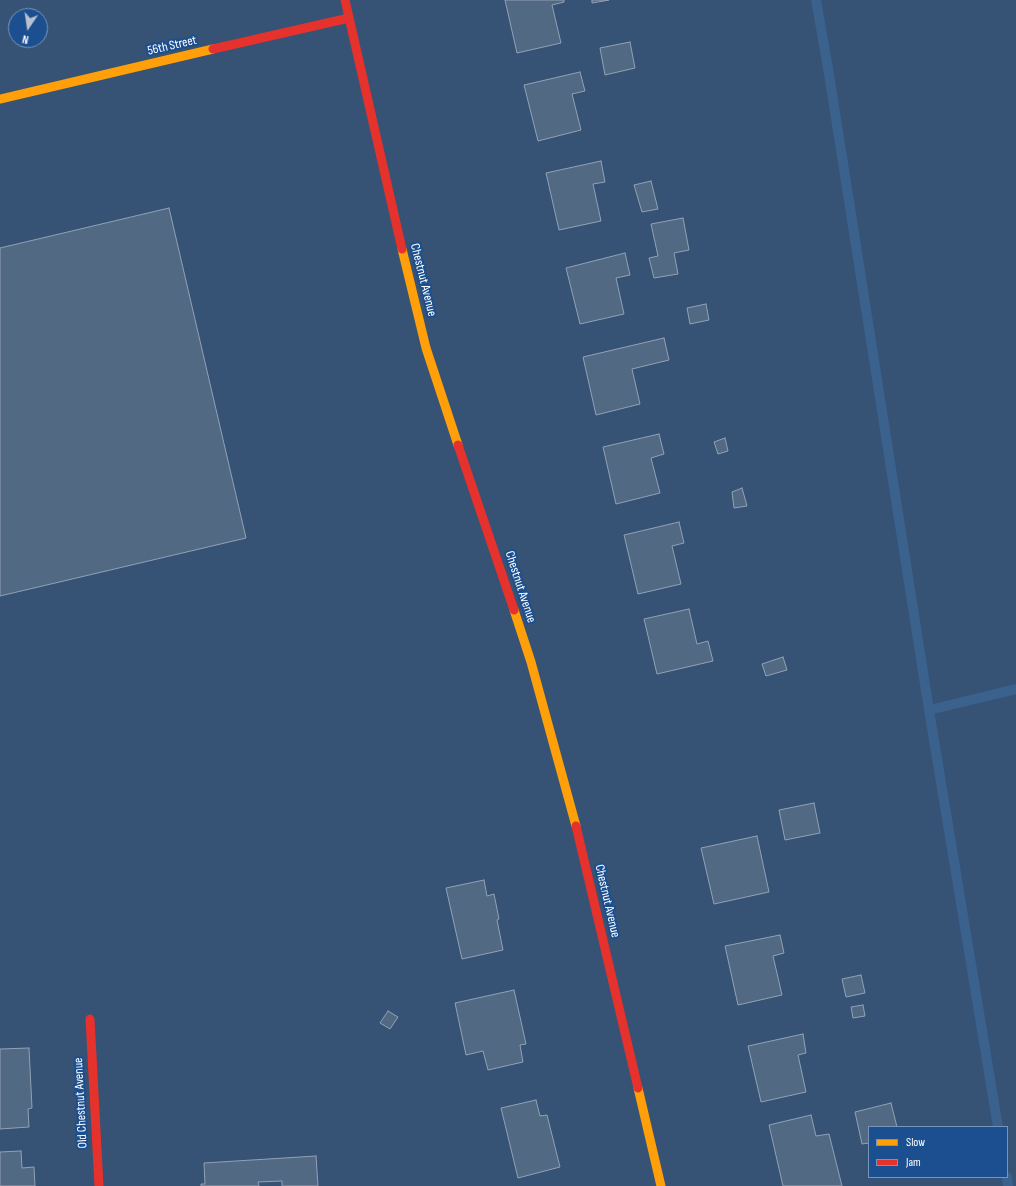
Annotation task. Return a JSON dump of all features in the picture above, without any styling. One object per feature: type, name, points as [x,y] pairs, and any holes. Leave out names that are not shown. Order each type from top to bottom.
[{"type":"main road","name":"Chestnut Avenue","points":[[345,0],[408,277],[426,348],[531,662],[577,830],[660,1186]]},
{"type":"main road","name":"56th Street","points":[[0,99],[350,18]]},
{"type":"main road","name":"Old Chestnut Avenue","points":[[90,1019],[99,1186]]},
{"type":"building","points":[[505,0],[564,0],[564,2],[552,5],[561,43],[517,53]]},
{"type":"building","points":[[592,0],[609,0],[592,3]]},
{"type":"building","points":[[630,42],[635,68],[605,75],[600,48]]},
{"type":"building","points":[[580,72],[585,91],[572,94],[581,130],[538,141],[524,85]]},
{"type":"building","points":[[601,161],[605,182],[593,184],[601,221],[559,230],[546,173]]},
{"type":"building","points":[[651,181],[658,209],[642,212],[634,185]]},
{"type":"building","points":[[169,208],[246,538],[0,596],[0,248]]},
{"type":"building","points":[[683,218],[689,250],[674,253],[678,274],[654,278],[649,258],[658,256],[651,224]]},
{"type":"building","points":[[625,253],[630,275],[616,278],[624,314],[580,324],[566,268]]},
{"type":"building","points":[[706,304],[709,320],[690,324],[687,308]]},
{"type":"building","points":[[664,338],[669,360],[632,369],[640,404],[596,415],[583,357]]},
{"type":"building","points":[[659,434],[664,454],[651,458],[660,493],[616,504],[603,447]]},
{"type":"building","points":[[725,438],[728,451],[718,454],[714,442]]},
{"type":"building","points":[[742,488],[747,506],[734,508],[732,492]]},
{"type":"building","points":[[679,522],[684,543],[672,546],[681,584],[638,594],[624,535]]},
{"type":"building","points":[[689,609],[697,644],[708,641],[713,661],[657,674],[644,619]]},
{"type":"building","points":[[783,657],[787,670],[766,676],[762,664]]},
{"type":"building","points":[[814,803],[820,833],[785,840],[779,810]]},
{"type":"building","points":[[757,836],[769,892],[714,904],[701,848]]},
{"type":"building","points":[[484,880],[487,896],[494,894],[503,950],[462,959],[446,888]]},
{"type":"building","points":[[780,935],[784,953],[773,956],[782,995],[738,1005],[725,946]]},
{"type":"building","points":[[861,975],[865,993],[846,997],[842,979]]},
{"type":"building","points":[[514,990],[526,1044],[520,1045],[523,1062],[488,1070],[483,1051],[466,1055],[455,1003]]},
{"type":"building","points":[[863,1005],[865,1016],[853,1018],[851,1007]]},
{"type":"building","points":[[388,1011],[398,1017],[390,1029],[380,1023]]},
{"type":"building","points":[[803,1034],[806,1053],[798,1055],[806,1092],[761,1102],[748,1046]]},
{"type":"building","points":[[29,1048],[32,1108],[28,1109],[29,1127],[0,1129],[0,1049]]},
{"type":"building","points":[[536,1100],[540,1116],[547,1115],[560,1167],[518,1178],[501,1108]]},
{"type":"building","points":[[891,1103],[897,1126],[868,1126],[868,1143],[862,1144],[855,1112]]},
{"type":"building","points":[[811,1115],[816,1136],[829,1134],[842,1186],[783,1186],[769,1125]]},
{"type":"building","points":[[21,1151],[22,1168],[34,1167],[35,1186],[0,1186],[0,1152]]},
{"type":"building","points":[[316,1156],[318,1186],[282,1186],[282,1181],[258,1182],[259,1186],[201,1186],[201,1184],[205,1184],[204,1163]]},
{"type":"waterway","points":[[816,0],[829,74],[929,710],[998,1126]]},
{"type":"waterway","points":[[929,710],[1016,689]]},
{"type":"waterway","points":[[1007,1178],[1008,1186]]},
{"type":"traffic: slow","points":[[0,99],[213,49]]},
{"type":"traffic: slow","points":[[402,249],[426,348],[458,445]]},
{"type":"traffic: slow","points":[[514,610],[531,662],[576,826]]},
{"type":"traffic: slow","points":[[638,1088],[661,1186]]},
{"type":"traffic: jam","points":[[345,0],[402,249]]},
{"type":"traffic: jam","points":[[213,49],[349,18]]},
{"type":"traffic: jam","points":[[458,445],[514,610]]},
{"type":"traffic: jam","points":[[576,826],[638,1088]]},
{"type":"traffic: jam","points":[[90,1019],[99,1186]]}]
